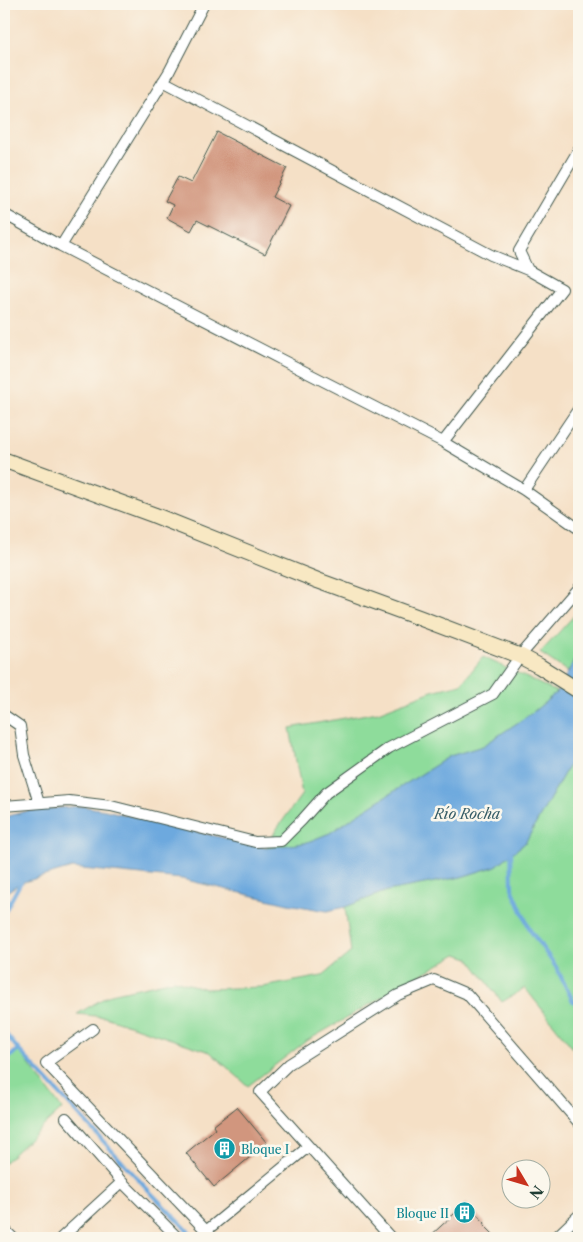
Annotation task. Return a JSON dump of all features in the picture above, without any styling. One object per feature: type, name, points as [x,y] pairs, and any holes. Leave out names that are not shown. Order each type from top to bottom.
[{"type":"main road","points":[[4,460],[154,514],[319,581],[520,656],[579,691]]},
{"type":"street","points":[[61,246],[169,72],[204,4]]},
{"type":"street","points":[[163,81],[490,255],[528,270],[562,289],[443,442]]},
{"type":"street","points":[[528,270],[519,251],[579,149]]},
{"type":"street","points":[[4,214],[61,246],[268,354],[443,442],[524,490],[579,529]]},
{"type":"street","points":[[524,490],[579,408]]},
{"type":"street","points":[[4,806],[69,801],[111,806],[255,842],[281,841],[326,793],[389,748],[493,694],[520,656],[579,588]]},
{"type":"street","points":[[4,714],[20,726],[24,755],[40,803]]},
{"type":"street","points":[[391,1238],[260,1092],[289,1064],[398,994],[434,980],[467,994],[579,1123]]},
{"type":"street","points":[[93,1029],[46,1063],[210,1235],[308,1147]]},
{"type":"street","points":[[66,1118],[122,1182],[178,1238]]},
{"type":"street","points":[[61,1238],[122,1182]]},
{"type":"street","points":[[555,1238],[579,1215]]},
{"type":"street","points":[[4,1229],[14,1238]]},
{"type":"green space","points":[[579,610],[579,654],[568,672],[540,653]]},
{"type":"green space","points":[[483,657],[557,692],[532,713],[483,746],[450,756],[330,833],[305,843],[266,848],[276,830],[302,794],[290,728],[378,712],[432,691],[461,684]]},
{"type":"green space","points":[[579,747],[579,1056],[525,988],[502,1002],[469,958],[457,954],[305,1042],[248,1086],[210,1052],[105,1017],[77,1014],[111,994],[174,980],[206,989],[263,987],[322,976],[351,952],[345,907],[387,891],[461,877],[496,866],[525,843]]},
{"type":"green space","points":[[18,1049],[62,1109],[4,1163],[4,1063]]},
{"type":"water","name":"Río Rocha","points":[[579,654],[579,747],[525,843],[496,866],[461,877],[387,891],[345,907],[327,911],[288,904],[182,879],[72,868],[20,883],[4,894],[4,817],[27,811],[81,806],[266,848],[305,843],[330,833],[450,756],[483,746],[532,713],[557,692]]},
{"type":"building","points":[[217,132],[287,168],[272,197],[289,206],[265,254],[197,220],[191,231],[167,218],[173,205],[165,201],[178,177],[191,183]]},
{"type":"building","name":"Bloque I","points":[[237,1107],[267,1143],[214,1187],[186,1153],[215,1129],[213,1126]]},
{"type":"building","name":"Bloque II","points":[[466,1203],[497,1238],[428,1238]]},
{"type":"waterway","points":[[511,849],[512,888],[530,930],[556,967],[573,1001],[579,1005]]},
{"type":"waterway","points":[[4,913],[22,880]]},
{"type":"waterway","points":[[4,1032],[152,1194],[195,1238]]},
{"type":"waterway","points":[[4,1063],[18,1049]]},
{"type":"place","name":"Bloque I","points":[[225,1149]]},
{"type":"place","name":"Bloque II","points":[[465,1213]]}]
